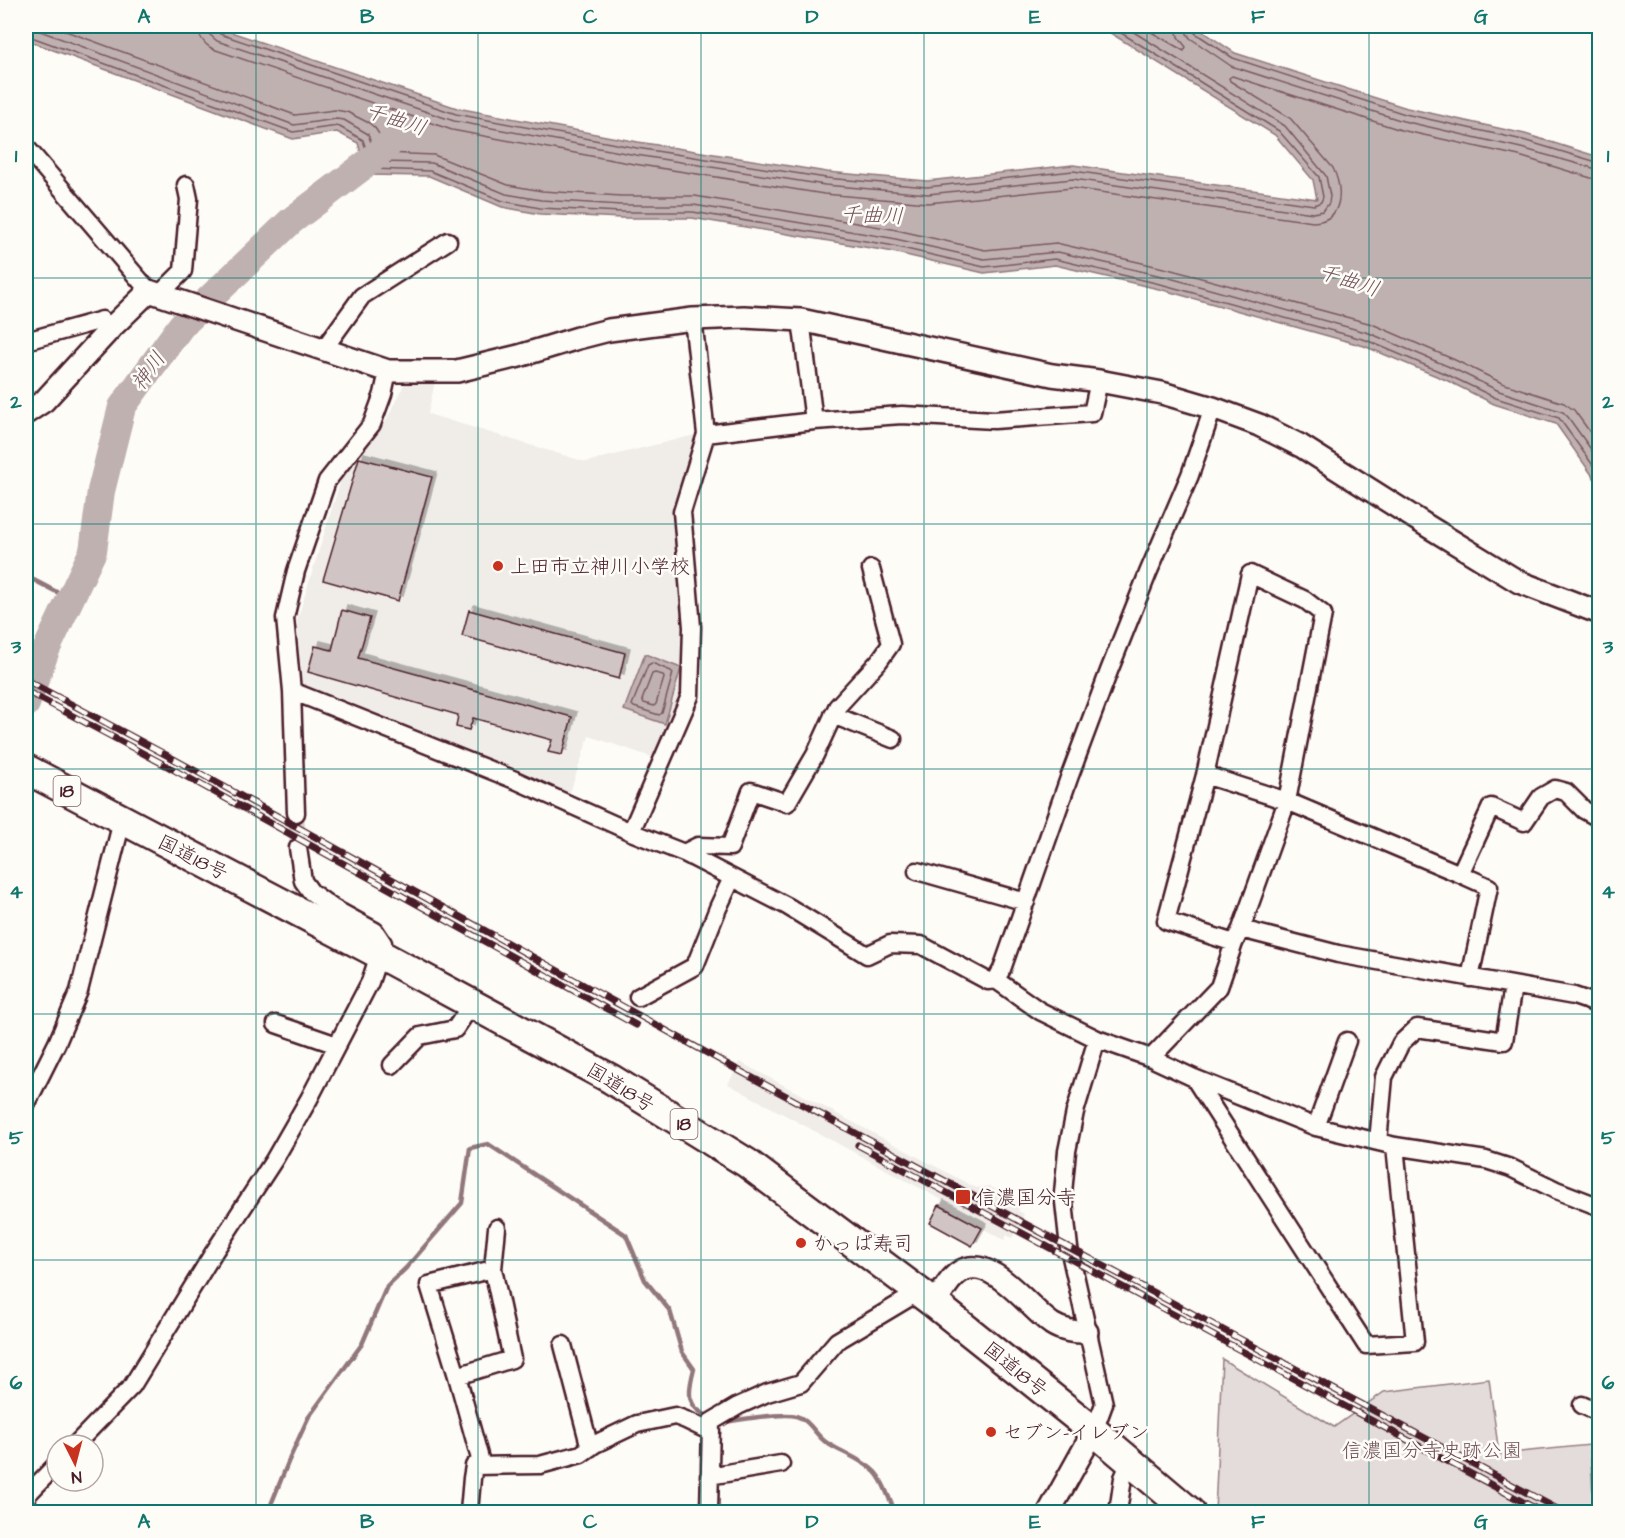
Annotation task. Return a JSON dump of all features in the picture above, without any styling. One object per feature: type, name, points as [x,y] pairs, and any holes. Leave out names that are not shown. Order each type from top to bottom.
[{"type":"highway","name":"国道18号","points":[[26,769],[381,955],[610,1079],[747,1163],[927,1298],[1094,1431],[1190,1512]]},
{"type":"street","points":[[28,152],[154,293],[388,371],[457,371],[609,330],[693,319],[744,317],[801,320],[1052,375],[1162,393],[1213,408],[1258,425],[1301,446],[1519,582],[1599,613]]},
{"type":"street","points":[[26,413],[44,401],[112,327],[183,271],[189,199],[186,185]]},
{"type":"street","points":[[322,350],[362,296],[448,241]]},
{"type":"street","points":[[631,832],[690,696],[692,627],[682,512],[706,434],[693,319]]},
{"type":"street","points":[[26,341],[102,320],[112,327]]},
{"type":"street","points":[[801,320],[814,421]]},
{"type":"street","points":[[296,813],[292,691],[285,618],[296,572],[327,481],[372,424],[384,394],[388,371]]},
{"type":"street","points":[[706,434],[814,421],[902,415],[994,420],[1092,413],[1099,381]]},
{"type":"street","points":[[996,980],[1002,969],[1109,671],[1190,475],[1213,408]]},
{"type":"street","points":[[684,852],[698,846],[730,847],[751,791],[787,803],[815,755],[837,707],[879,661],[891,644],[871,569]]},
{"type":"street","points":[[1151,1058],[1219,987],[1238,936],[1287,801],[1323,614],[1305,600],[1250,574],[1205,775],[1166,921],[1238,936],[1574,996],[1599,1005]]},
{"type":"street","points":[[292,691],[515,780],[631,832],[684,852],[787,906],[867,955],[890,944],[921,945],[988,981],[996,980],[1040,1011],[1097,1039],[1151,1058],[1194,1078],[1316,1127],[1387,1144],[1486,1160],[1511,1168],[1556,1190],[1599,1207]]},
{"type":"street","points":[[833,715],[893,739]]},
{"type":"street","points":[[1205,775],[1287,801],[1489,887],[1470,978]]},
{"type":"street","points":[[1460,874],[1491,807],[1524,822],[1541,797],[1555,789],[1566,792],[1584,810],[1599,819]]},
{"type":"street","points":[[26,1105],[57,1043],[79,991],[115,817]]},
{"type":"street","points":[[87,1433],[132,1386],[273,1160],[309,1100],[370,982],[381,955],[383,943],[375,931],[333,908],[311,892],[303,881],[298,848]]},
{"type":"street","points":[[917,871],[1026,902]]},
{"type":"street","points":[[638,997],[695,966],[732,878]]},
{"type":"street","points":[[1194,1078],[1366,1345],[1415,1342],[1387,1144],[1384,1077],[1401,1043],[1417,1028],[1504,1041],[1513,986]]},
{"type":"street","points":[[392,1065],[420,1036],[455,1029],[472,1004]]},
{"type":"street","points":[[276,1024],[337,1045]]},
{"type":"street","points":[[1049,1512],[1094,1431],[1104,1404],[1069,1248],[1063,1193],[1067,1152],[1075,1112],[1097,1039]]},
{"type":"street","points":[[1316,1127],[1347,1041]]},
{"type":"street","points":[[457,1376],[512,1359],[494,1269],[497,1228]]},
{"type":"street","points":[[709,1512],[711,1422],[767,1392],[801,1383],[837,1341],[927,1298],[960,1272],[971,1268],[988,1270],[1053,1325],[1072,1332],[1087,1332]]},
{"type":"street","points":[[482,1466],[429,1285],[494,1269]]},
{"type":"street","points":[[563,1346],[590,1448]]},
{"type":"street","points":[[1582,1405],[1599,1413]]},
{"type":"street","points":[[469,1512],[474,1466],[540,1465],[581,1454],[637,1424],[675,1416],[711,1432]]},
{"type":"street","points":[[1118,1512],[1123,1478],[1130,1462]]},
{"type":"street","points":[[710,1476],[781,1464]]},
{"type":"street","points":[[26,1498],[45,1477]]},
{"type":"shaded area","name":"上田市立神川小学校","points":[[435,381],[428,414],[586,462],[699,434],[677,512],[688,630],[685,694],[658,759],[589,736],[568,798],[302,685],[297,621],[344,470],[353,456],[382,428],[405,382]]},
{"type":"shaded area","points":[[740,1062],[976,1188],[989,1186],[1022,1203],[1018,1211],[1024,1214],[1012,1238],[1007,1235],[1004,1240],[982,1228],[972,1246],[930,1223],[942,1200],[728,1084]]},
{"type":"green space","name":"信濃国分寺史跡公園","points":[[1222,1359],[1334,1427],[1384,1392],[1489,1379],[1499,1454],[1590,1445],[1594,1512],[1215,1512]]},
{"type":"water","name":"千曲川","points":[[26,26],[213,26],[457,108],[638,142],[827,172],[927,181],[1073,165],[1317,199],[1313,180],[1275,135],[1099,26],[1195,26],[1235,53],[1407,108],[1525,134],[1599,157],[1599,485],[1556,424],[1494,404],[1446,380],[1364,346],[1163,290],[1055,265],[984,273],[888,251],[692,218],[621,218],[540,214],[502,207],[429,176],[367,175],[358,143],[337,132],[293,139],[26,40]]},
{"type":"water","points":[[645,654],[681,668],[665,724],[624,710]]},
{"type":"building","points":[[359,458],[432,477],[398,601],[323,580]]},
{"type":"building","points":[[342,610],[370,618],[358,658],[572,717],[562,755],[548,752],[552,740],[473,718],[469,730],[456,727],[458,715],[308,672],[315,646],[332,650]]},
{"type":"building","points":[[469,610],[625,653],[619,679],[462,636]]},
{"type":"building","points":[[939,1205],[982,1228],[972,1246],[930,1223]]},
{"type":"waterway","name":"神川","points":[[26,704],[46,650],[93,551],[101,491],[122,407],[181,326],[291,221],[370,161],[393,140]]},
{"type":"waterway","points":[[26,576],[70,599]]},
{"type":"waterway","points":[[268,1512],[308,1418],[362,1344],[387,1286],[406,1268],[462,1203],[470,1148],[488,1144],[626,1235],[645,1280],[670,1311],[682,1352],[694,1369],[690,1385],[692,1403],[701,1413],[709,1417]]},
{"type":"waterway","points":[[723,1422],[781,1415],[801,1418],[827,1443],[864,1463],[875,1472],[896,1512]]},
{"type":"tunnel","points":[[296,813],[298,848]]},
{"type":"railway","points":[[26,680],[736,1069],[1563,1512]]},
{"type":"railway","points":[[26,691],[167,766],[636,1025]]},
{"type":"railway","points":[[858,1145],[1542,1512]]},
{"type":"place","name":"上田市立神川小学校","points":[[498,566]]},
{"type":"place","name":"信濃国分寺","points":[[963,1197]]},
{"type":"place","name":"かっぱ寿司","points":[[801,1243]]},
{"type":"place","name":"セブン-イレブン","points":[[991,1432]]}]
